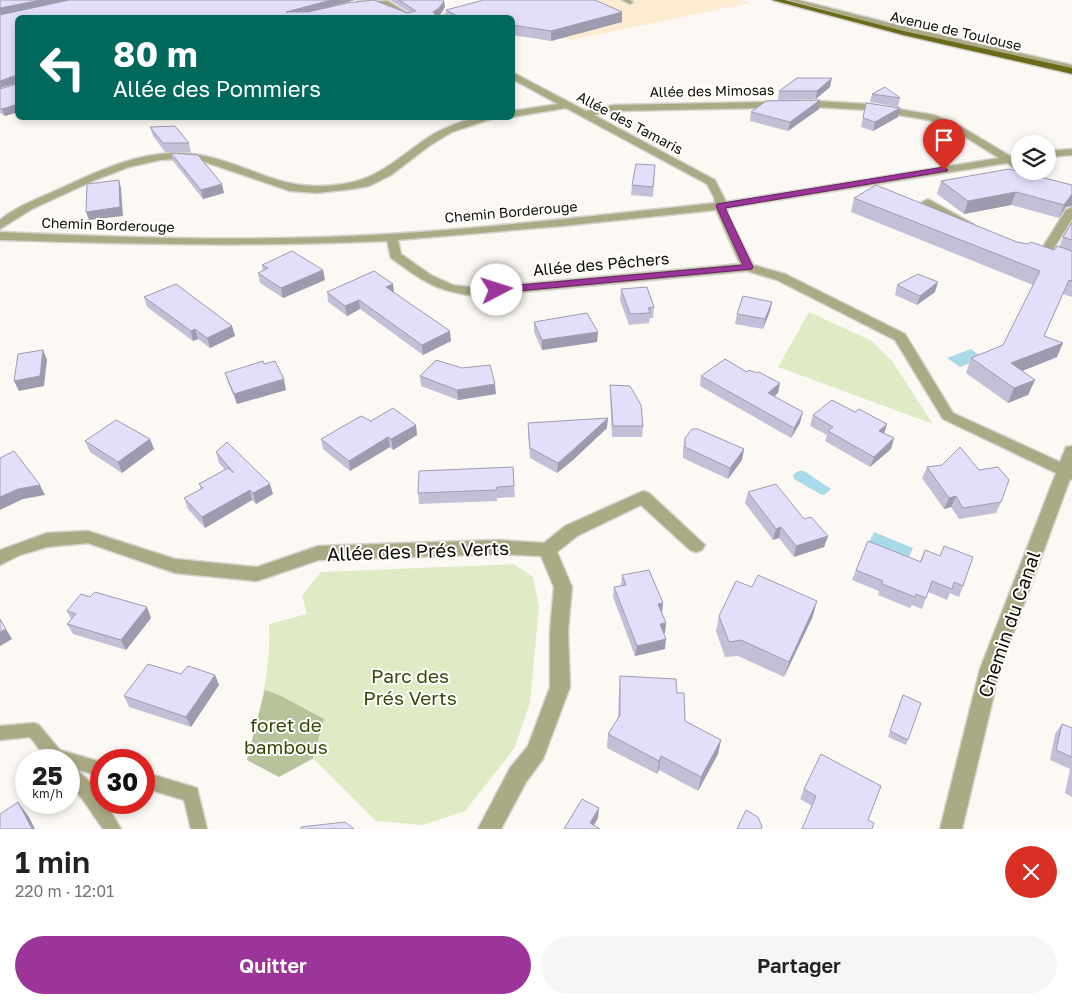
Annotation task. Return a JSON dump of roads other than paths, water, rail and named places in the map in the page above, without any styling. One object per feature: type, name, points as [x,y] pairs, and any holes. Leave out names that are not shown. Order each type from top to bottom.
[{"type":"main road","name":"Avenue de Toulouse","points":[[776,0],[903,33],[1072,71]]},
{"type":"main road","name":"Avenue de Toulouse","points":[[806,0],[1072,62]]},
{"type":"street","points":[[353,4],[378,2],[405,15]]},
{"type":"street","name":"Allée des Tamaris","points":[[515,76],[712,182],[720,197],[720,206],[748,267]]},
{"type":"street","name":"Allée des Mimosas","points":[[584,114],[614,108],[815,104],[868,107],[931,117],[957,128],[1011,157]]},
{"type":"street","points":[[515,114],[568,105]]},
{"type":"street","points":[[0,226],[23,209],[106,171],[137,161],[166,157],[194,156],[218,162],[284,187],[312,190],[362,185],[387,176],[435,137],[453,127],[481,120]]},
{"type":"street","points":[[1056,153],[1072,152]]},
{"type":"street","name":"Chemin Borderouge","points":[[0,236],[194,242],[284,242],[392,237],[562,223],[720,206],[1011,159]]},
{"type":"street","points":[[928,202],[979,230]]},
{"type":"street","points":[[1045,253],[1072,210]]},
{"type":"street","name":"Allée des Pêchers","points":[[392,237],[395,255],[419,272],[450,289],[468,291],[748,267]]},
{"type":"street","points":[[748,267],[781,278],[900,337],[948,416],[1068,473]]},
{"type":"street","name":"Chemin du Canal","points":[[951,829],[990,669],[1068,473],[1072,451]]},
{"type":"street","points":[[489,829],[518,775],[536,752],[560,687],[559,631],[563,587],[547,550],[571,530],[643,497],[696,545]]},
{"type":"street","name":"Allée des Prés Verts","points":[[0,558],[14,550],[47,540],[88,538],[175,566],[257,574],[318,553],[498,547],[547,550]]},
{"type":"lane","points":[[791,0],[896,27],[1072,67]]},
{"type":"lane","points":[[450,15],[470,10]]},
{"type":"lane","points":[[0,733],[34,730],[49,749]]},
{"type":"lane","points":[[155,783],[191,794],[199,829]]},
{"type":"lane","points":[[80,784],[113,829]]},
{"type":"water","points":[[971,349],[983,358],[960,367],[947,358]]},
{"type":"water","points":[[798,471],[804,471],[831,489],[824,495],[820,494],[794,479],[793,475]]},
{"type":"water","points":[[874,532],[913,548],[909,557],[902,559],[867,546]]},
{"type":"park label","name":"Parc des Prés Verts","points":[[410,687]]},
{"type":"park label","name":"foret de bambous","points":[[286,736]]}]
